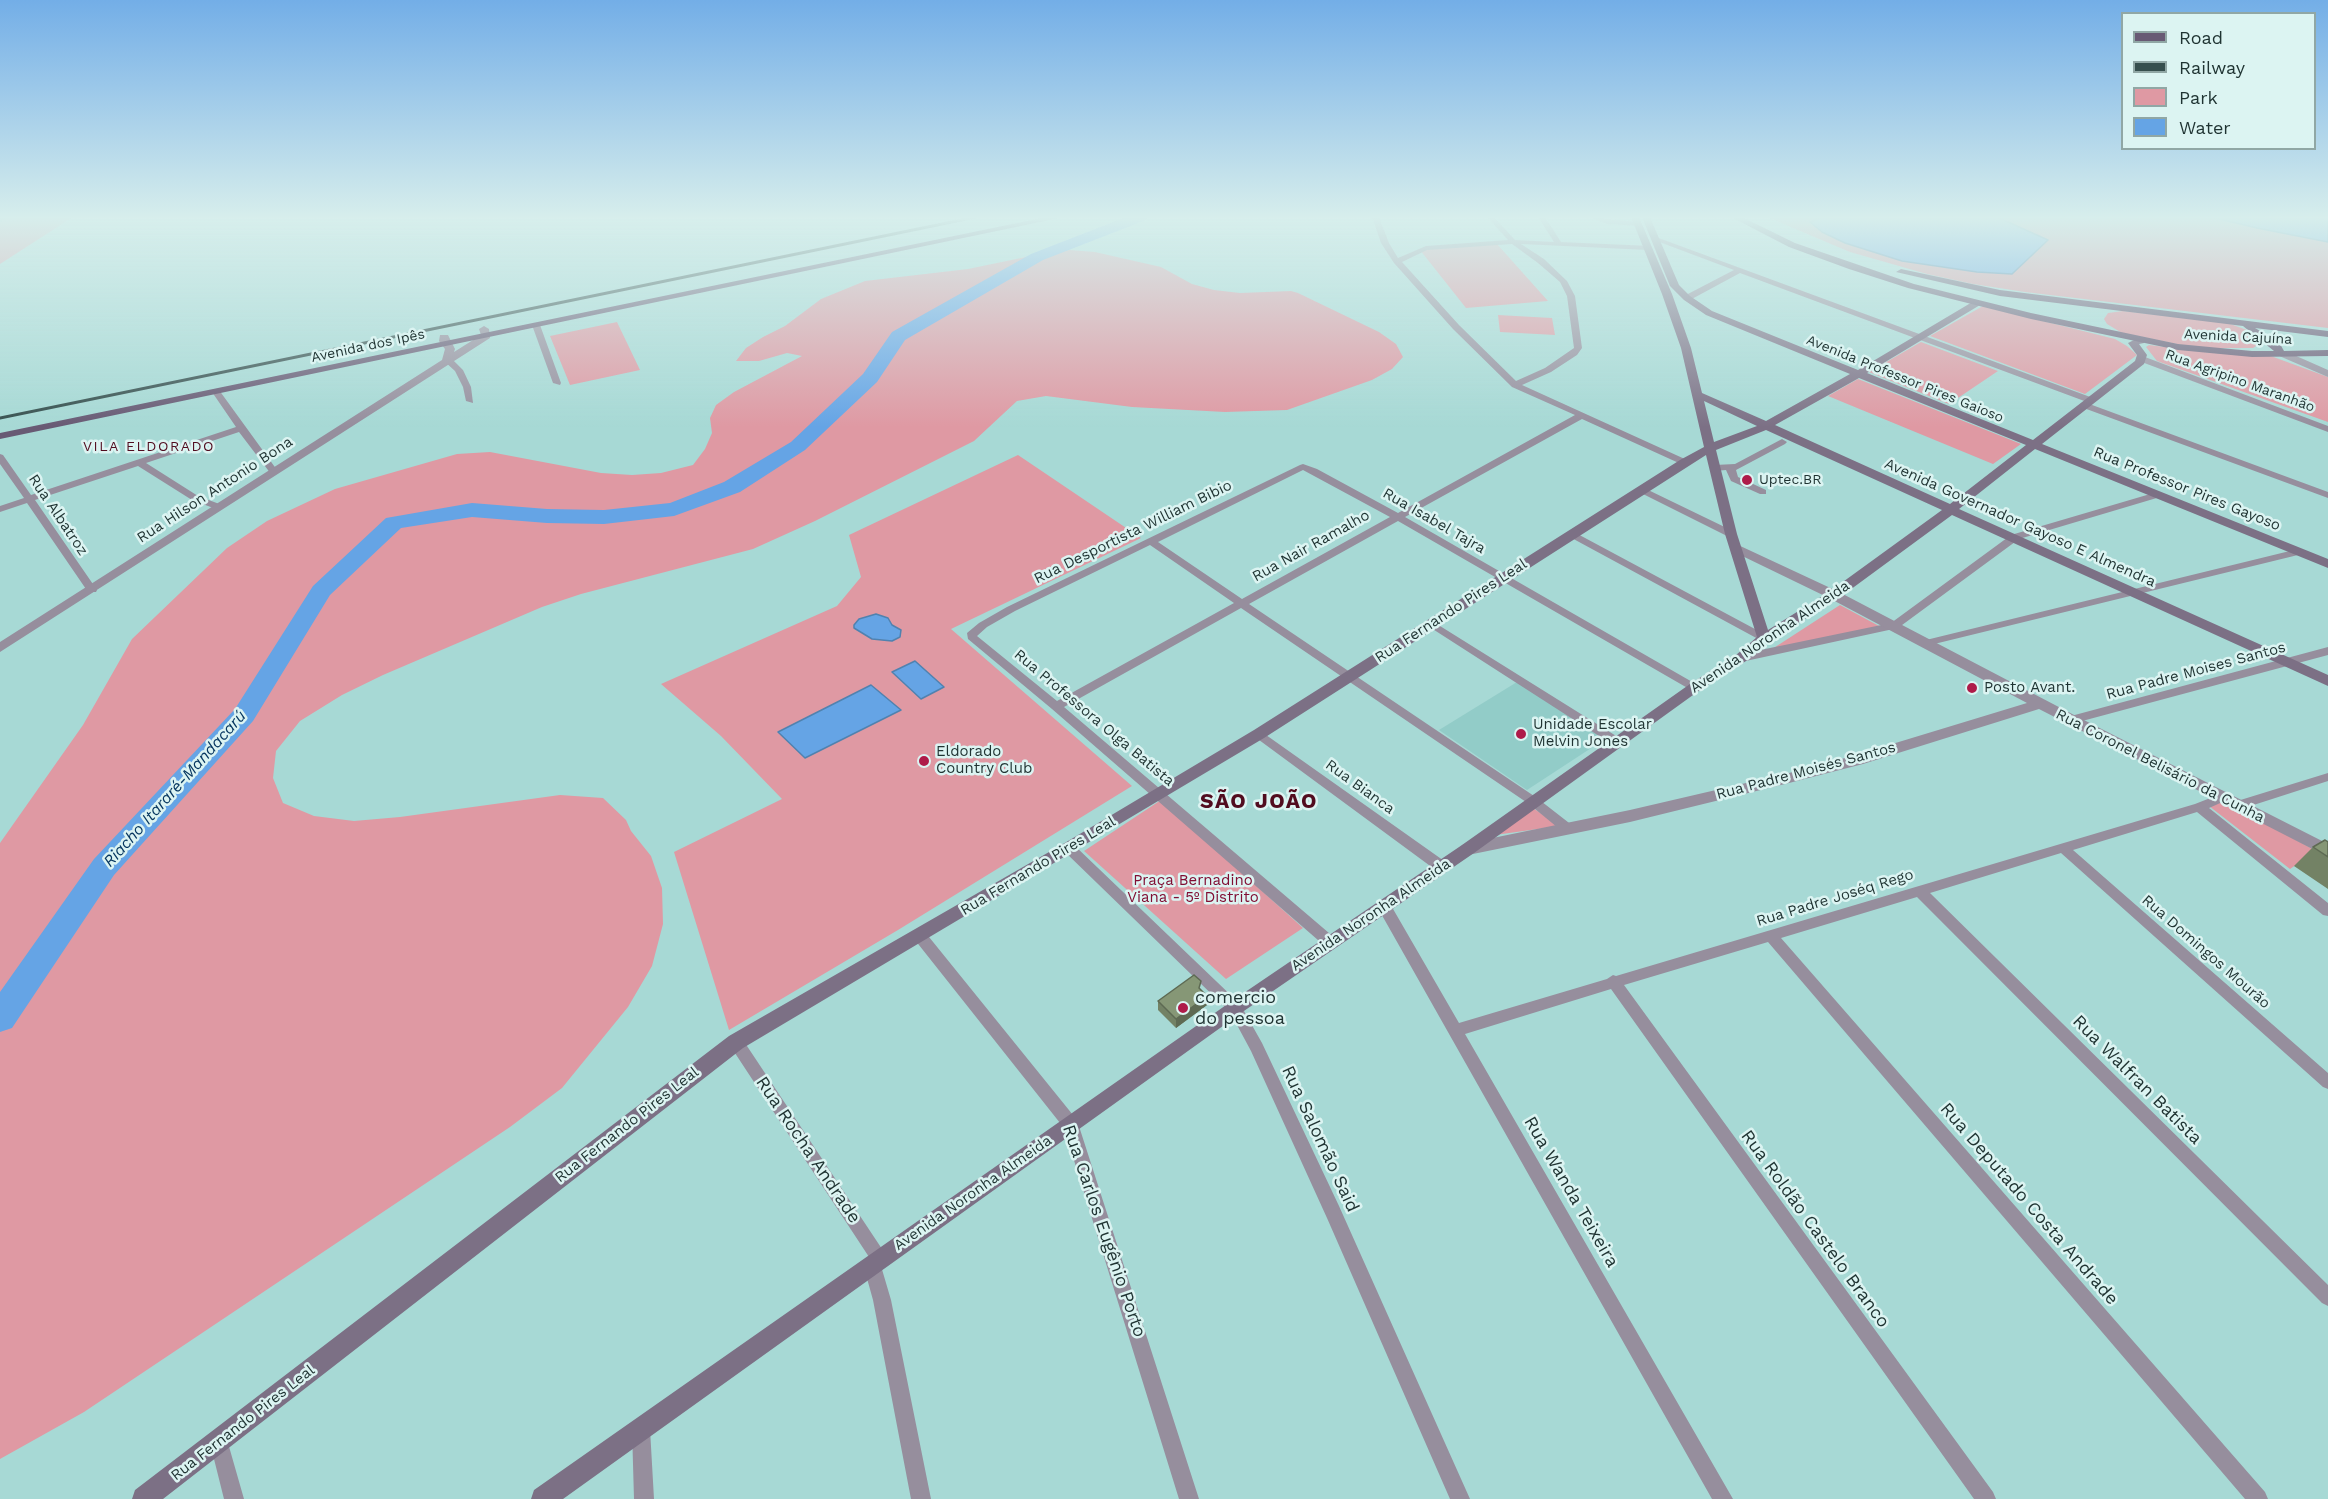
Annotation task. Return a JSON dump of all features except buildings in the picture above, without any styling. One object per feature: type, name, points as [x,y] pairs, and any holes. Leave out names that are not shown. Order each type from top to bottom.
[{"type":"main road","name":"Avenida dos Ipês","points":[[0,429],[703,287]]},
{"type":"main road","name":"Avenida dos Ipês","points":[[485,332],[536,325],[711,287]]},
{"type":"main road","points":[[1664,287],[1699,395],[1731,534],[1764,638]]},
{"type":"main road","name":"Avenida Professor Pires Gaioso","points":[[1676,287],[1687,298],[1729,322],[2034,445]]},
{"type":"main road","name":"Avenida Cajuína","points":[[1916,287],[2140,341],[2218,352],[2328,352]]},
{"type":"main road","name":"Avenida Cajuína","points":[[1970,287],[2113,308],[2328,334]]},
{"type":"main road","name":"Rua Fernando Pires Leal","points":[[144,1499],[219,1443],[701,1066],[736,1042],[920,936],[1259,734],[1684,462],[1710,448],[1766,426],[1921,338],[1977,303]]},
{"type":"main road","points":[[2113,308],[2099,318],[2102,325],[2120,335]]},
{"type":"main road","points":[[2232,322],[2263,336],[2275,344],[2281,353]]},
{"type":"main road","name":"Avenida dos Ipês","points":[[0,436],[216,392],[445,340]]},
{"type":"main road","points":[[2140,341],[2133,343],[2142,359]]},
{"type":"main road","name":"Avenida Noronha Almeida","points":[[543,1499],[1235,1008],[1468,849],[1695,687],[1741,658],[1764,638],[1834,595],[1950,510],[2142,359]]},
{"type":"main road","name":"Avenida Governador Gayoso E Almendra","points":[[1699,395],[2328,681]]},
{"type":"main road","name":"Rua Professor Pires Gayoso","points":[[2034,445],[2328,564]]},
{"type":"street","points":[[1420,287],[1456,327],[1515,385],[1684,462]]},
{"type":"street","points":[[1515,385],[1564,361],[1574,353],[1579,341],[1571,296],[1566,287]]},
{"type":"street","points":[[1687,298],[1708,287]]},
{"type":"street","points":[[1785,287],[2328,495]]},
{"type":"street","points":[[536,325],[557,383]]},
{"type":"street","name":"Rua Hilson Antonio Bona","points":[[0,648],[274,472],[485,332]]},
{"type":"street","points":[[445,340],[450,349],[447,359],[459,370],[467,387],[470,401]]},
{"type":"street","points":[[2281,353],[2328,374]]},
{"type":"street","name":"Rua Agripino Maranhão","points":[[2142,359],[2328,429]]},
{"type":"street","points":[[216,392],[274,472]]},
{"type":"street","name":"Rua Nair Ramalho","points":[[1056,706],[1240,602],[1582,415]]},
{"type":"street","points":[[0,509],[241,428]]},
{"type":"street","points":[[1715,468],[1737,466],[1782,442]]},
{"type":"street","name":"Rua Albatroz","points":[[0,457],[92,590]]},
{"type":"street","points":[[138,462],[195,498],[219,507]]},
{"type":"street","name":"Rua Desportista William Bibio","points":[[972,637],[972,633],[983,624],[1299,468],[1307,467],[1314,471]]},
{"type":"street","points":[[1730,468],[1734,478],[1763,492]]},
{"type":"street","name":"Rua Isabel Tajra","points":[[1314,471],[1695,687]]},
{"type":"street","points":[[1642,490],[1731,534]]},
{"type":"street","points":[[1741,658],[1894,626],[2015,537],[2157,495]]},
{"type":"street","points":[[1572,534],[1764,638]]},
{"type":"street","points":[[1150,541],[1533,801],[1568,829]]},
{"type":"street","name":"Rua Coronel Belisário da Cunha","points":[[1736,548],[1834,595],[2040,704],[2328,851]]},
{"type":"street","points":[[1926,643],[2298,552]]},
{"type":"street","points":[[1432,624],[1617,742]]},
{"type":"street","name":"Rua Professora Olga Batista","points":[[972,637],[1056,706],[1331,943]]},
{"type":"street","name":"Rua Padre Moises Santos","points":[[2071,720],[2328,651]]},
{"type":"street","name":"Rua Padre Moisés Santos","points":[[1468,849],[1568,829],[1858,760],[2040,704]]},
{"type":"street","name":"Rua Bianca","points":[[1259,734],[1442,867]]},
{"type":"street","points":[[2238,805],[2328,777]]},
{"type":"street","name":"Rua Padre Joséq Rego","points":[[1456,1030],[2199,807],[2223,797]]},
{"type":"street","points":[[2199,807],[2328,911]]},
{"type":"street","name":"Rua Domingos Mourão","points":[[2062,847],[2328,1082]]},
{"type":"street","name":"Rua Salomão Said","points":[[1069,848],[1235,1008],[1257,1048],[1328,1201],[1460,1499]]},
{"type":"street","name":"Rua Walfran Batista","points":[[1919,890],[2328,1297]]},
{"type":"street","name":"Rua Wanda Teixeira","points":[[1384,906],[1723,1499]]},
{"type":"street","name":"Rua Deputado Costa Andrade","points":[[1770,935],[2258,1499]]},
{"type":"street","name":"Rua Carlos Eugênio Porto","points":[[920,936],[1071,1125],[1189,1499]]},
{"type":"street","name":"Rua Roldão Castelo Branco","points":[[1613,981],[1986,1499]]},
{"type":"street","name":"Rua Rocha Andrade","points":[[736,1042],[876,1261],[921,1499]]},
{"type":"street","points":[[642,1429],[644,1499]]},
{"type":"street","points":[[219,1443],[234,1499]]},
{"type":"shaded area","name":"Unidade Escolar Melvin Jones","points":[[1517,682],[1605,739],[1527,790],[1439,730]]},
{"type":"green space","points":[[850,287],[1203,287],[1240,293],[1291,291],[1379,332],[1396,344],[1403,357],[1392,369],[1372,380],[1287,410],[1225,412],[1132,407],[1046,396],[1017,401],[974,441],[815,521],[753,549],[581,594],[542,607],[383,675],[342,695],[300,721],[276,751],[273,778],[283,803],[314,816],[354,821],[560,795],[603,798],[626,820],[631,831],[651,856],[662,888],[663,924],[652,966],[628,1007],[562,1088],[510,1127],[84,1412],[0,1459],[0,843],[83,725],[132,639],[227,548],[267,521],[335,489],[457,454],[490,452],[601,473],[632,475],[661,473],[693,465],[705,449],[712,433],[710,418],[716,405],[734,392],[802,356],[787,353],[759,361],[736,361],[746,348],[785,326],[821,299]]},
{"type":"green space","points":[[1449,287],[1535,287],[1548,301],[1466,308]]},
{"type":"green space","points":[[1992,287],[2328,287],[2328,328]]},
{"type":"green space","points":[[1983,306],[2115,339],[2137,355],[2085,394],[1930,336]]},
{"type":"green space","points":[[2123,311],[2228,323],[2252,332],[2261,343],[2253,348],[2212,348],[2182,345],[2122,333],[2107,324],[2104,319],[2108,313]]},
{"type":"green space","points":[[1498,315],[1552,318],[1555,335],[1500,332]]},
{"type":"green space","points":[[617,322],[640,370],[570,385],[550,336]]},
{"type":"green space","points":[[1921,342],[1998,371],[1949,404],[1869,372]]},
{"type":"green space","points":[[2149,345],[2213,353],[2268,355],[2328,377],[2328,422],[2157,361],[2146,347]]},
{"type":"green space","points":[[1858,379],[2021,444],[1993,464],[1828,396]]},
{"type":"green space","name":"Eldorado Country Club","points":[[1018,455],[1141,538],[951,629],[1132,786],[898,930],[729,1030],[674,852],[782,799],[721,736],[661,684],[837,606],[861,577],[849,535]]},
{"type":"green space","points":[[1840,605],[1879,626],[1766,653]]},
{"type":"green space","name":"Praça Bernadino Viana - 5º Distrito","points":[[1161,800],[1303,928],[1226,979],[1084,851]]},
{"type":"green space","points":[[2226,801],[2316,851],[2290,869],[2209,806]]},
{"type":"green space","points":[[1533,808],[1559,826],[1495,835]]},
{"type":"water","points":[[876,614],[888,618],[892,625],[901,630],[900,637],[892,641],[872,639],[854,628],[859,619]]},
{"type":"water","points":[[915,661],[944,687],[921,699],[892,672]]},
{"type":"water","points":[[871,685],[901,710],[805,758],[778,732]]},
{"type":"waterway","name":"Riacho Itararé-Mandacarú","points":[[0,1018],[104,867],[244,715],[321,591],[394,523],[472,510],[547,516],[604,517],[674,509],[732,487],[798,446],[870,378],[898,336],[984,287]]},
{"type":"railway","points":[[0,418],[636,287]]},
{"type":"place","name":"Uptec.BR","points":[[1747,480]]},
{"type":"place","name":"Posto Avant.","points":[[1972,688]]},
{"type":"place","name":"Unidade Escolar Melvin Jones","points":[[1521,734]]},
{"type":"place","name":"Eldorado Country Club","points":[[924,761]]},
{"type":"place","name":"comercio do pessoa","points":[[1183,1008]]},
{"type":"district","name":"VILA ELDORADO","points":[[149,447]]},
{"type":"district","name":"SÃO JOÃO","points":[[1259,802]]}]
